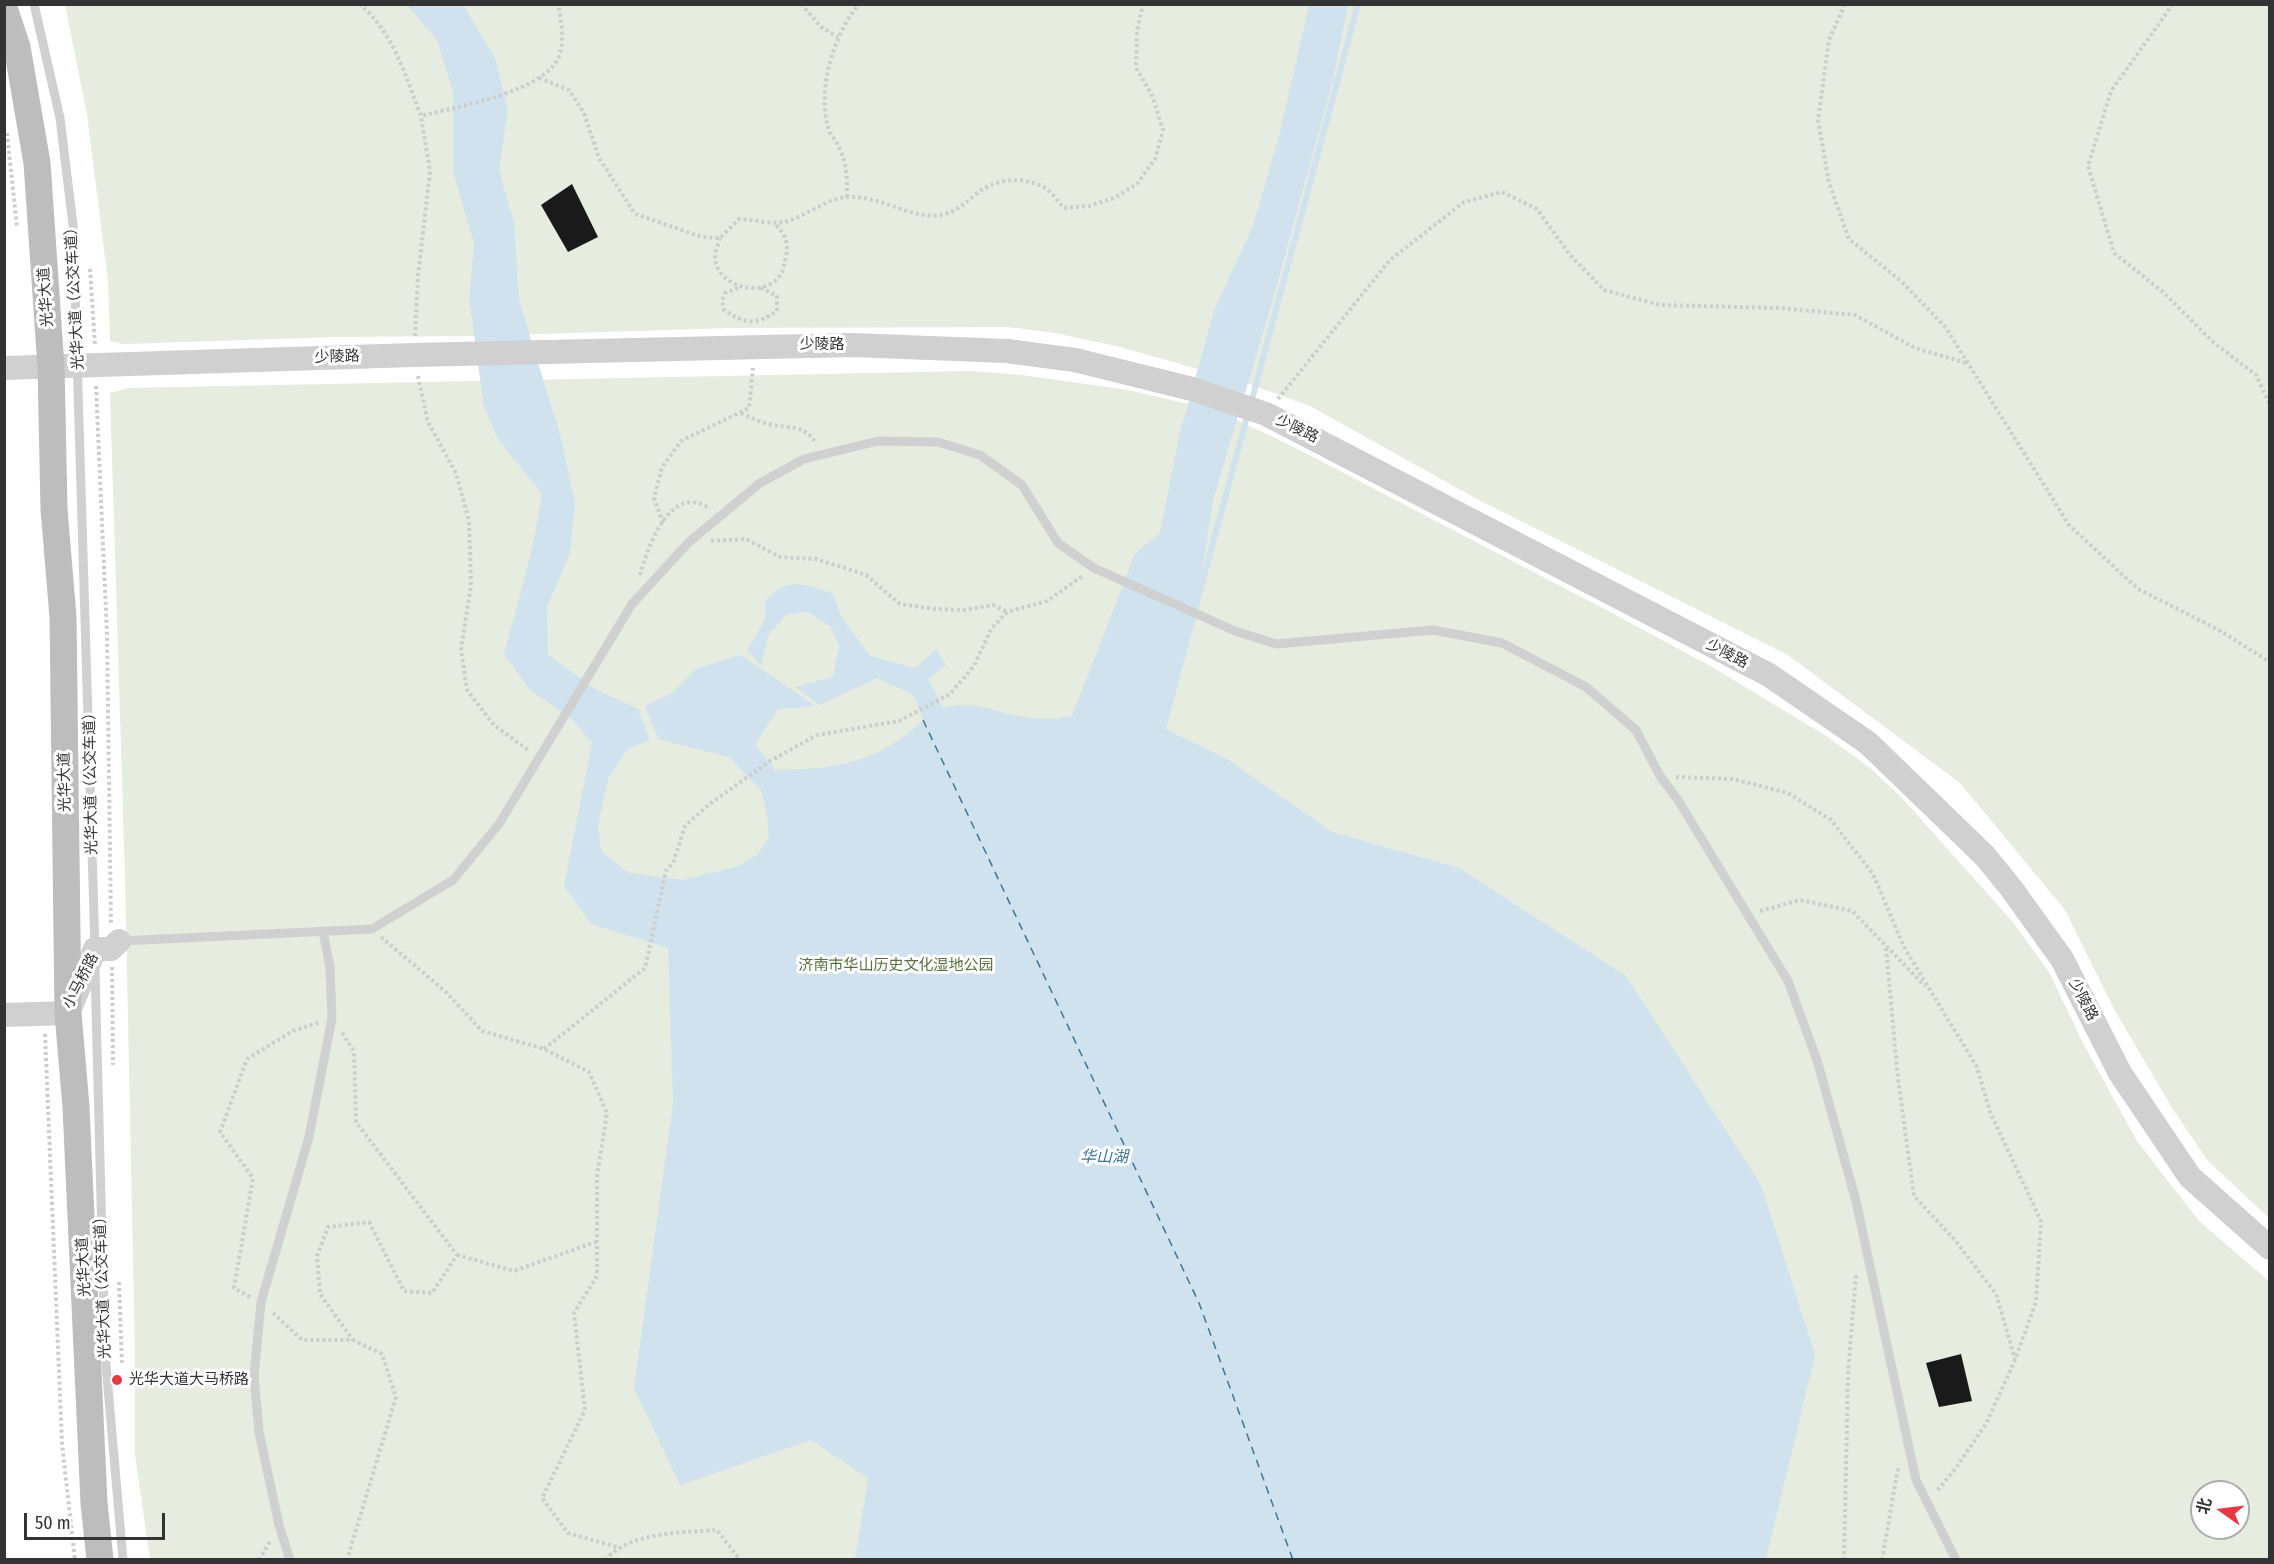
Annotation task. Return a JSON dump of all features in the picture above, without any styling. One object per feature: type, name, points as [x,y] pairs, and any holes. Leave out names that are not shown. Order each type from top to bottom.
[{"type":"main road","name":"光华大道","points":[[4,8],[16,47],[37,163],[51,367],[54,509],[63,617],[68,1013],[76,1107],[94,1503],[100,1560]]},
{"type":"street","name":"少陵路","points":[[4,368],[414,355],[854,345],[1008,351],[1075,360],[1192,389],[1266,414],[1769,675],[1868,743],[1984,856],[2011,888],[2062,958],[2120,1073],[2190,1177],[2270,1248]]},
{"type":"street","name":"小马桥路","points":[[4,1015],[68,1013],[95,949],[111,949],[119,941]]},
{"type":"lane","name":"光华大道（公交车道）","points":[[34,4],[60,118],[73,225],[79,366],[105,1353],[123,1560]]},
{"type":"lane","points":[[119,941],[372,929],[453,880],[499,824],[632,604],[689,542],[759,483],[804,459],[878,441],[938,442],[980,455],[1022,484],[1058,543],[1094,568],[1121,578],[1235,631],[1276,644],[1433,630],[1502,643],[1586,687],[1636,730],[1660,776],[1678,800],[1788,981],[1817,1060],[1856,1201],[1916,1480],[1956,1560]]},
{"type":"lane","points":[[290,1560],[279,1525],[258,1432],[254,1376],[261,1302],[309,1137],[332,1018],[330,968],[323,932]]},
{"type":"path","points":[[359,4],[379,25],[401,66],[421,116],[430,172],[418,275],[414,355],[428,422],[456,472],[469,521],[471,585],[462,649],[467,690],[494,725],[538,758]]},
{"type":"path","points":[[421,116],[515,91],[539,78],[559,57],[562,30],[558,4]]},
{"type":"path","points":[[801,4],[821,27],[838,37]]},
{"type":"path","points":[[847,197],[847,170],[840,148],[828,127],[825,81],[838,37],[847,19],[859,4]]},
{"type":"path","points":[[738,287],[729,282],[719,269],[714,255],[720,238],[739,219],[775,224],[847,197],[886,202],[913,213],[940,215],[961,208],[978,193],[999,181],[1028,182],[1045,188],[1064,208],[1089,206],[1114,198],[1137,184],[1155,159],[1163,130],[1152,95],[1136,68],[1137,31],[1143,4]]},
{"type":"path","points":[[1845,4],[1829,40],[1818,120],[1829,183],[1849,239],[1902,282],[1938,320],[2069,525],[2138,589],[2217,629],[2270,662]]},
{"type":"path","points":[[2173,4],[2111,91],[2088,166],[2114,253],[2163,292],[2213,342],[2256,375],[2270,405]]},
{"type":"path","points":[[539,78],[568,90],[584,113],[599,158],[634,214],[702,237],[720,238]]},
{"type":"path","points":[[1266,414],[1390,260],[1464,202],[1502,192],[1537,209],[1570,255],[1604,290],[1660,305],[1778,308],[1856,315],[1915,348],[1967,363]]},
{"type":"path","points":[[759,287],[777,296],[777,311],[764,320],[743,322],[724,310],[722,301],[725,293],[738,287],[759,287],[778,279],[783,270],[787,249],[785,234],[775,224]]},
{"type":"path","points":[[663,523],[654,498],[662,467],[681,441],[749,408],[753,385],[754,346]]},
{"type":"path","points":[[740,412],[770,425],[793,426],[810,434],[824,454]]},
{"type":"path","points":[[632,604],[647,548],[670,511],[683,502],[700,502],[720,516]]},
{"type":"path","points":[[689,542],[747,539],[780,556],[816,559],[866,575],[900,604],[945,609],[993,605],[1007,612]]},
{"type":"path","points":[[544,1049],[645,968],[666,872],[673,863],[684,826],[770,761],[817,735],[899,721],[945,697],[974,666],[991,629],[1007,612],[1047,601],[1094,568]]},
{"type":"path","points":[[1660,776],[1733,779],[1777,790],[1788,793],[1831,820],[1873,874],[1904,947],[1977,1067],[1990,1112],[2041,1221],[2036,1302],[2015,1360],[1986,1424],[1955,1469],[1927,1502]]},
{"type":"path","points":[[1747,915],[1800,900],[1851,911],[1930,991]]},
{"type":"path","points":[[372,929],[446,992],[483,1031],[544,1049],[589,1072],[607,1113],[597,1176],[597,1276],[574,1313],[585,1410],[542,1498],[568,1533],[617,1547]]},
{"type":"path","points":[[1886,948],[1898,1079],[1914,1196],[1955,1240],[1996,1294],[2015,1360]]},
{"type":"path","points":[[347,1560],[396,1397],[382,1354],[353,1340],[302,1340],[261,1302],[234,1288],[253,1178],[220,1132],[247,1059],[293,1031],[332,1018],[354,1051],[356,1122],[458,1255],[514,1271],[597,1242]]},
{"type":"path","points":[[353,1340],[320,1294],[317,1256],[328,1227],[369,1222],[404,1291],[432,1293],[458,1255]]},
{"type":"path","points":[[1844,1560],[1848,1375],[1856,1269]]},
{"type":"path","points":[[1882,1560],[1905,1429]]},
{"type":"path","points":[[605,1560],[617,1547],[663,1534],[717,1530],[740,1560]]},
{"type":"green space","points":[[65,5],[2269,5],[2269,1218],[2208,1161],[2174,1111],[2115,1011],[2065,910],[1960,783],[1788,655],[1475,498],[1310,406],[1240,381],[1120,347],[1055,333],[1008,327],[732,328],[124,344],[110,341],[108,281],[87,114]]},
{"type":"green space","name":"济南市华山历史文化湿地公园","points":[[970,371],[1022,375],[1128,390],[1218,411],[1292,446],[1614,614],[1712,667],[1828,737],[1870,768],[1903,799],[2011,920],[2049,972],[2083,1043],[2137,1141],[2200,1222],[2269,1281],[2269,1559],[150,1559],[135,1455],[125,877],[110,393],[128,388]]},
{"type":"water","name":"华山湖","points":[[407,5],[463,5],[495,58],[508,110],[499,170],[514,223],[519,300],[561,438],[575,504],[570,553],[547,607],[548,655],[597,690],[638,709],[650,740],[628,749],[608,779],[598,825],[601,851],[629,873],[682,880],[739,866],[758,854],[769,838],[767,814],[761,790],[729,757],[658,739],[645,706],[672,693],[696,669],[741,655],[815,706],[778,709],[755,744],[775,770],[817,768],[855,761],[889,746],[923,720],[914,695],[877,678],[820,705],[795,687],[833,677],[839,646],[830,626],[808,612],[787,614],[769,634],[761,665],[747,650],[765,620],[765,601],[781,588],[797,584],[833,594],[842,618],[870,656],[915,668],[936,649],[946,665],[928,679],[943,708],[977,706],[1041,719],[1072,716],[1135,554],[1160,533],[1179,436],[1215,308],[1253,226],[1279,136],[1309,5],[1348,5],[1333,80],[1272,303],[1213,500],[1199,593],[1163,728],[1227,759],[1332,832],[1459,868],[1626,976],[1761,1185],[1815,1355],[1766,1559],[855,1559],[868,1478],[811,1440],[680,1485],[634,1388],[673,1103],[668,948],[591,924],[564,886],[592,743],[571,718],[530,690],[504,654],[532,550],[542,494],[498,439],[484,407],[469,299],[474,244],[453,172],[453,92],[437,40]]},
{"type":"building","points":[[572,184],[598,237],[568,252],[541,205]]},
{"type":"building","points":[[1961,1354],[1972,1401],[1939,1407],[1926,1363]]},
{"type":"waterway","points":[[1251,403],[1358,4]]},
{"type":"waterway","points":[[1163,728],[1248,413]]},
{"type":"ferry route","points":[[923,720],[1199,1303],[1293,1560]]},
{"type":"place","name":"光华大道大马桥路","points":[[117,1380]]}]
